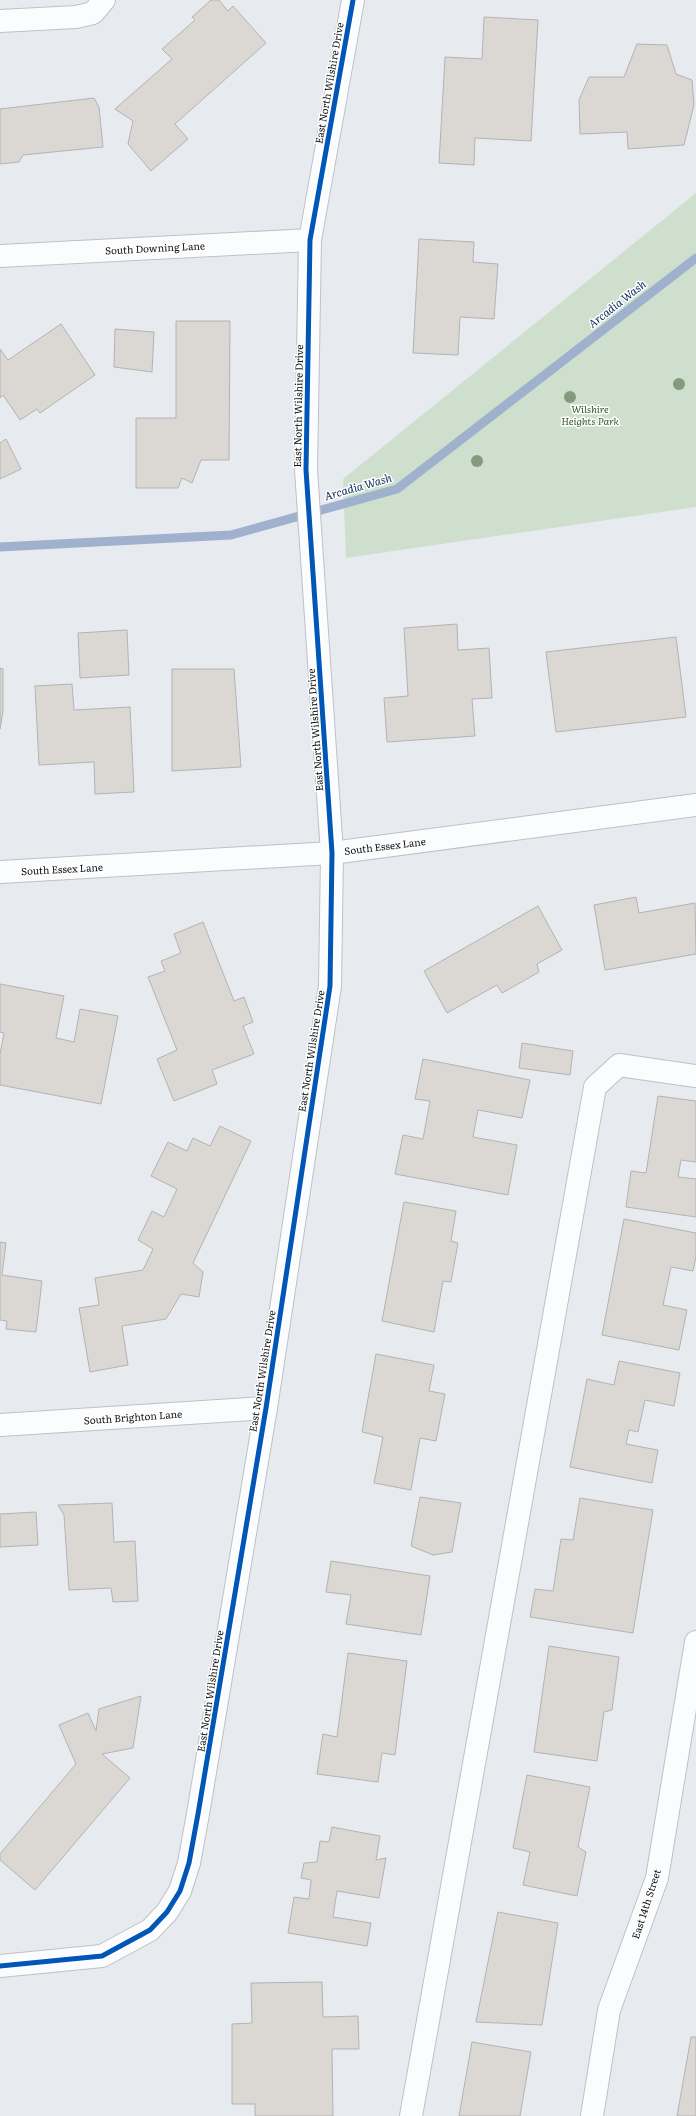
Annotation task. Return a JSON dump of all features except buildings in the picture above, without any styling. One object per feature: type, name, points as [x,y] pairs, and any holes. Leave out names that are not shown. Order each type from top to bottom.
[{"type":"street","points":[[0,21],[76,17],[93,13],[104,0]]},
{"type":"street","name":"East North Wilshire Drive","points":[[0,1966],[102,1956],[150,1930],[167,1912],[180,1891],[189,1863],[198,1814],[266,1408],[330,986],[332,853],[306,470],[310,240],[353,0]]},
{"type":"street","name":"South Downing Lane","points":[[0,256],[310,240]]},
{"type":"street","name":"South Essex Lane","points":[[0,872],[332,853],[696,805]]},
{"type":"street","points":[[411,2116],[595,1087],[619,1065],[696,1076]]},
{"type":"street","name":"South Brighton Lane","points":[[0,1425],[266,1408]]},
{"type":"street","name":"East 14th Street","points":[[592,2116],[609,2010],[657,1878],[696,1642]]},
{"type":"green space","name":"Wilshire Heights Park","points":[[696,193],[696,507],[346,558],[343,479]]},
{"type":"waterway","name":"Arcadia Wash","points":[[0,547],[231,535],[397,489],[696,258]]},
{"type":"cycle path","points":[[0,1966],[102,1956],[150,1930],[167,1912],[180,1891],[189,1863],[198,1814],[266,1408],[330,986],[332,853],[306,470],[310,240],[353,0]]}]
